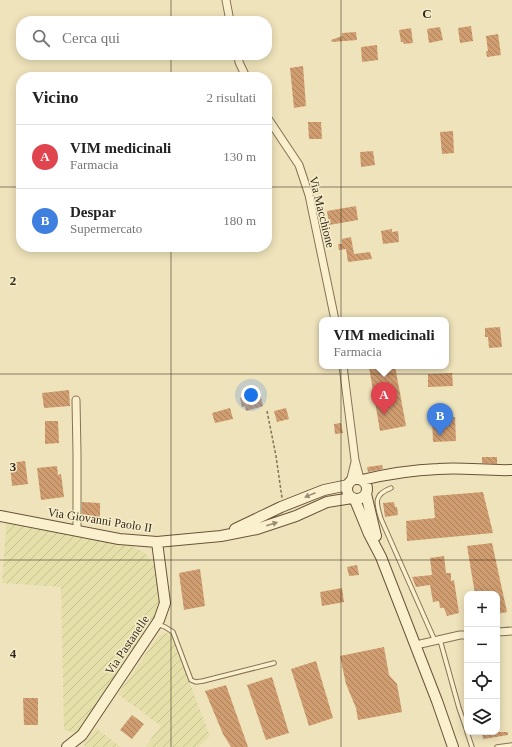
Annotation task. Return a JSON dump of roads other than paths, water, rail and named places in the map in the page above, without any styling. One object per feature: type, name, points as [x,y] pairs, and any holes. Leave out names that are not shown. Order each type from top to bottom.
[{"type":"street","points":[[226,0],[229,16]]},
{"type":"street","points":[[239,60],[244,72]]},
{"type":"street","name":"Via Macchione","points":[[272,124],[299,165],[309,195],[334,317]]},
{"type":"street","points":[[343,369],[355,460],[361,480],[366,485],[381,557]]},
{"type":"street","points":[[76,400],[77,531]]},
{"type":"street","points":[[355,460],[347,488],[348,494],[354,499],[381,557],[437,700],[452,747]]},
{"type":"street","points":[[349,483],[354,479],[361,480],[398,473],[439,469],[512,470]]},
{"type":"street","points":[[354,499],[362,499],[378,482],[398,473]]},
{"type":"street","name":"Via Giovanni Paolo II","points":[[221,536],[284,506],[324,490],[349,483]]},
{"type":"street","name":"Via Giovanni Paolo II","points":[[0,516],[119,539],[157,542],[221,536],[257,529],[296,516],[327,502],[354,499]]},
{"type":"street","name":"Via Pastanelle","points":[[67,747],[82,735],[159,620],[165,603],[157,542]]},
{"type":"street","points":[[500,632],[512,631]]},
{"type":"street","points":[[416,645],[464,636]]},
{"type":"lane","points":[[391,488],[380,494],[377,500],[377,506],[381,519],[437,640],[464,722]]},
{"type":"lane","points":[[156,624],[165,626],[173,632],[186,670],[191,680],[196,682],[274,664]]},
{"type":"lane","points":[[468,735],[472,747]]},
{"type":"lane","points":[[497,747],[512,745]]},
{"type":"place","name":"VIM medicinali","points":[[384,415]]},
{"type":"place","name":"Despar","points":[[440,436]]}]
